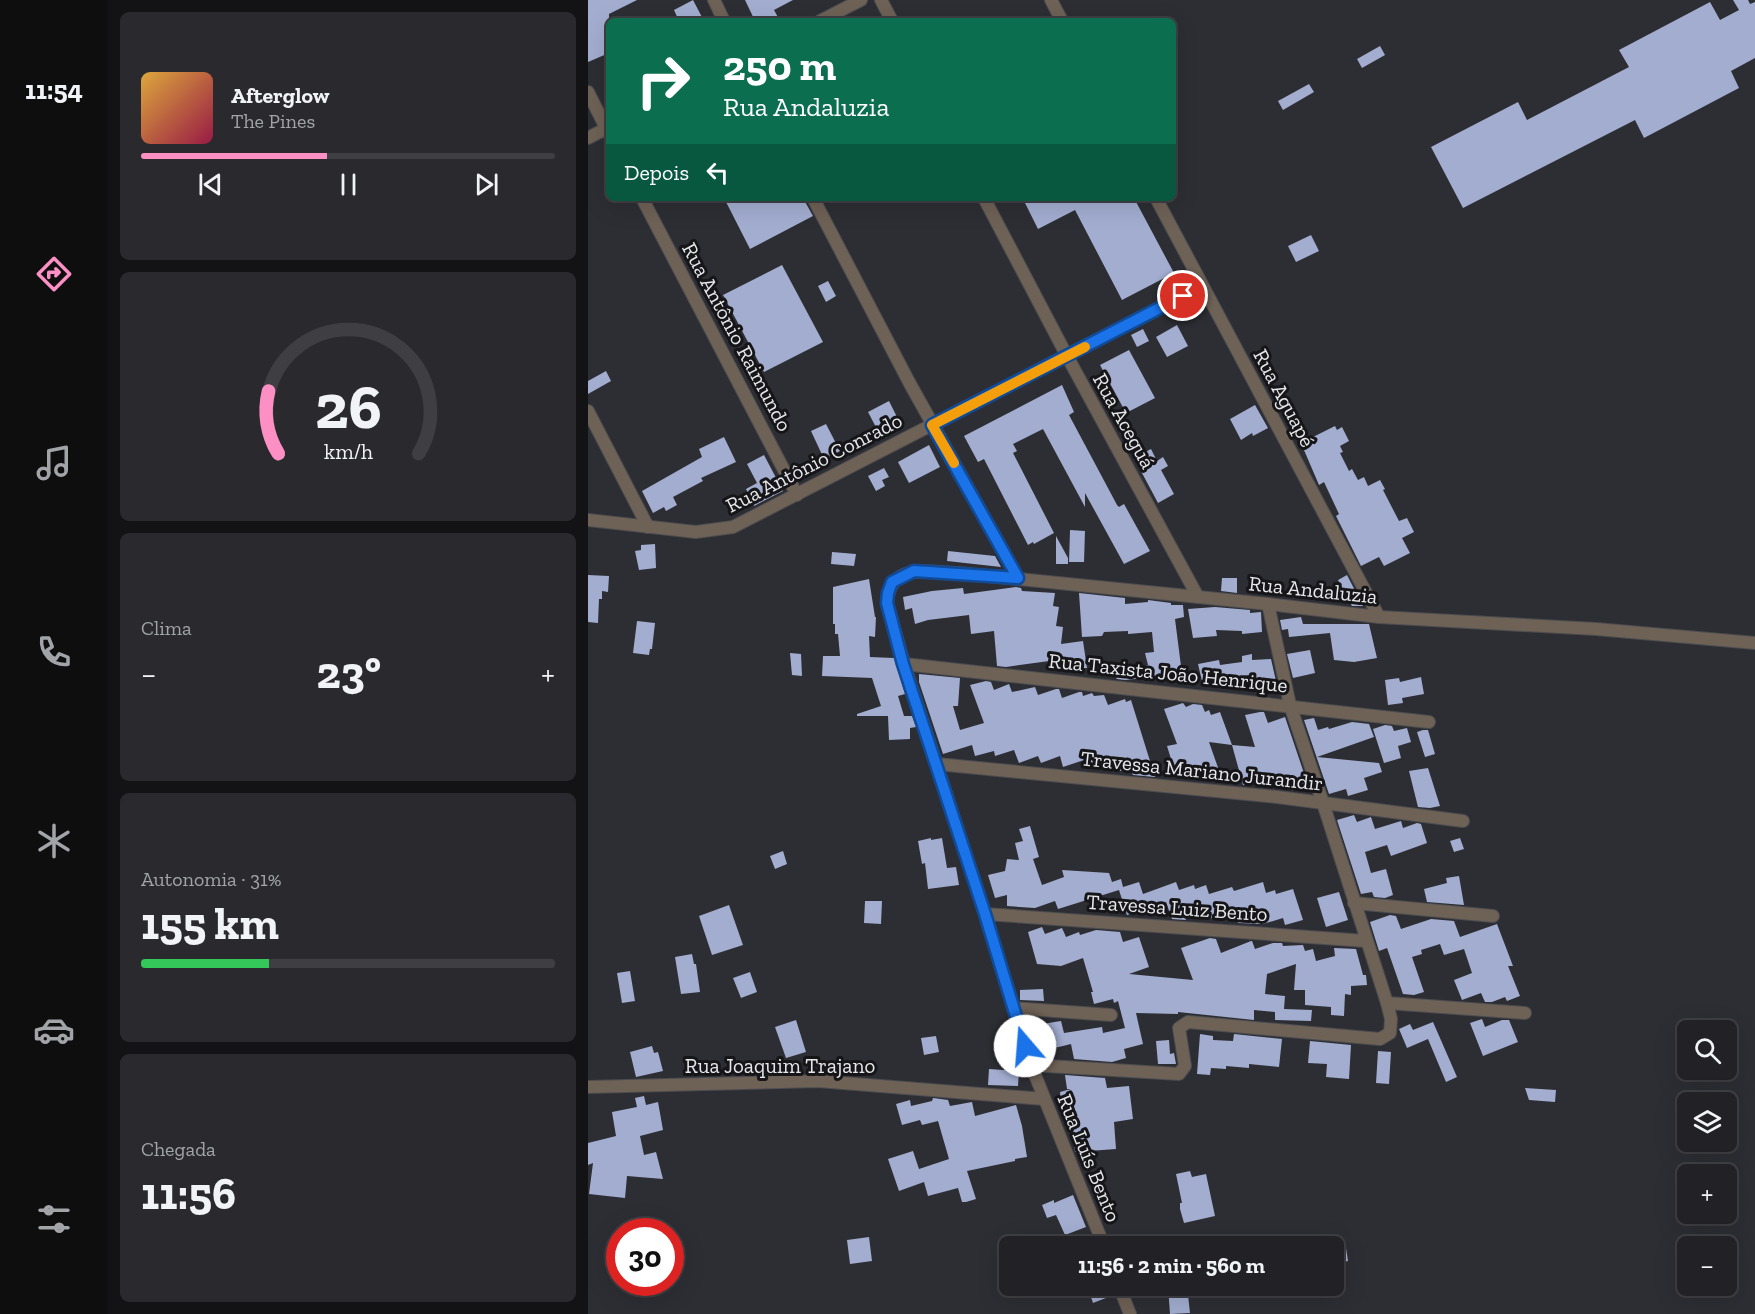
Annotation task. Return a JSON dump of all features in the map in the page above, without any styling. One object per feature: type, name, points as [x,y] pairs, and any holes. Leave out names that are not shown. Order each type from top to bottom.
[{"type":"street","points":[[714,0],[723,18]]},
{"type":"street","points":[[826,18],[861,0]]},
{"type":"street","points":[[881,0],[890,18]]},
{"type":"street","points":[[1051,0],[1060,18]]},
{"type":"street","points":[[588,92],[606,126]]},
{"type":"street","points":[[588,138],[606,131]]},
{"type":"street","name":"Rua Antônio Raimundo","points":[[644,201],[797,495]]},
{"type":"street","points":[[815,201],[932,425],[1018,578]]},
{"type":"street","name":"Rua Aceguá","points":[[986,201],[1066,356],[1198,597]]},
{"type":"street","name":"Rua Aguapé","points":[[1158,201],[1379,617]]},
{"type":"street","name":"Rua Antônio Conrado","points":[[588,520],[696,532],[733,527],[1202,286]]},
{"type":"street","points":[[588,411],[648,526]]},
{"type":"street","name":"Rua Andaluzia","points":[[887,603],[892,582],[914,571],[1018,578],[1379,617],[1596,630],[1755,643]]},
{"type":"street","name":"Rua Luís Bento","points":[[887,603],[903,664],[985,914],[1031,1065],[1100,1236]]},
{"type":"street","points":[[1031,1065],[1179,1074],[1185,1066],[1179,1028],[1188,1022],[1380,1039],[1388,1036],[1391,1030],[1391,1019],[1387,1003],[1290,705],[1268,604]]},
{"type":"street","name":"Rua Taxista João Henrique","points":[[903,664],[1429,722]]},
{"type":"street","name":"Travessa Mariano Jurandir","points":[[937,764],[1323,803],[1463,821]]},
{"type":"street","points":[[1354,903],[1493,916]]},
{"type":"street","name":"Travessa Luiz Bento","points":[[985,914],[1366,941]]},
{"type":"street","points":[[1387,1003],[1525,1013]]},
{"type":"street","points":[[1013,1008],[1111,1015]]},
{"type":"street","name":"Rua Joaquim Trajano","points":[[588,1087],[818,1081],[1044,1098]]},
{"type":"street","points":[[1123,1296],[1130,1314]]},
{"type":"building","points":[[588,0],[637,0],[609,14],[609,18],[606,18],[606,54],[588,62]]},
{"type":"building","points":[[693,0],[702,18],[678,18],[674,10]]},
{"type":"building","points":[[745,0],[793,0],[774,10],[778,18],[754,18]]},
{"type":"building","points":[[1733,0],[1748,0],[1750,4],[1755,2],[1755,58],[1731,71],[1739,88],[1644,138],[1635,120],[1463,208],[1431,147],[1518,102],[1527,120],[1629,67],[1619,50],[1710,2],[1720,20],[1739,10]]},
{"type":"building","points":[[1380,46],[1385,55],[1362,68],[1357,59]]},
{"type":"building","points":[[1309,84],[1314,92],[1283,110],[1278,101]]},
{"type":"building","points":[[726,201],[805,201],[813,216],[750,249]]},
{"type":"building","points":[[1029,201],[1136,201],[1174,273],[1122,300],[1075,210],[1038,229],[1025,203]]},
{"type":"building","points":[[1311,235],[1319,251],[1296,262],[1288,246]]},
{"type":"building","points":[[782,265],[823,342],[764,372],[723,295]]},
{"type":"building","points":[[828,281],[836,296],[826,302],[818,286]]},
{"type":"building","points":[[1177,325],[1188,346],[1167,357],[1156,337]]},
{"type":"building","points":[[1143,329],[1149,341],[1137,347],[1131,335]]},
{"type":"building","points":[[1129,350],[1155,398],[1126,413],[1100,365]]},
{"type":"building","points":[[606,371],[611,381],[588,394],[588,381]]},
{"type":"building","points":[[1062,385],[1074,412],[1069,415],[1117,505],[1119,507],[1124,504],[1150,551],[1124,564],[1085,493],[1085,507],[1043,429],[1013,444],[1017,451],[1013,453],[1054,533],[1028,545],[984,459],[978,462],[964,436]]},
{"type":"building","points":[[889,401],[900,423],[879,433],[868,412]]},
{"type":"building","points":[[1255,405],[1268,428],[1253,436],[1252,433],[1241,440],[1230,419]]},
{"type":"building","points":[[826,424],[840,451],[824,459],[811,431]]},
{"type":"building","points":[[1335,426],[1337,430],[1342,427],[1349,441],[1340,446],[1343,452],[1340,453],[1349,471],[1352,469],[1358,480],[1364,477],[1368,486],[1380,480],[1399,521],[1407,518],[1414,532],[1402,538],[1410,553],[1384,566],[1379,557],[1361,566],[1336,516],[1339,514],[1324,482],[1319,485],[1301,443]]},
{"type":"building","points":[[724,437],[736,462],[701,478],[703,481],[673,497],[677,505],[666,511],[664,507],[653,513],[642,491],[702,457],[699,449]]},
{"type":"building","points":[[929,445],[940,467],[909,483],[898,462]]},
{"type":"building","points":[[1151,449],[1157,461],[1163,457],[1168,466],[1161,470],[1174,494],[1158,503],[1134,458]]},
{"type":"building","points":[[764,455],[783,491],[754,506],[746,489],[757,483],[747,464]]},
{"type":"building","points":[[884,468],[889,477],[882,480],[885,486],[876,491],[868,476]]},
{"type":"building","points":[[1070,530],[1085,531],[1084,562],[1069,562]]},
{"type":"building","points":[[1056,536],[1068,558],[1068,564],[1056,564]]},
{"type":"building","points":[[655,544],[656,568],[639,570],[635,551],[641,550],[641,545]]},
{"type":"building","points":[[948,551],[995,556],[1001,567],[947,561]]},
{"type":"building","points":[[832,552],[856,554],[854,566],[831,564]]},
{"type":"building","points":[[588,575],[609,576],[608,592],[602,591],[602,599],[599,599],[598,623],[588,622]]},
{"type":"building","points":[[1347,575],[1363,606],[1352,606],[1338,580]]},
{"type":"building","points":[[1222,578],[1237,578],[1237,593],[1221,591]]},
{"type":"building","points":[[869,579],[876,617],[875,637],[869,636],[870,657],[894,658],[905,694],[898,696],[904,716],[912,716],[916,727],[910,728],[910,739],[889,740],[888,716],[857,716],[857,714],[881,706],[872,678],[822,676],[823,656],[840,656],[838,634],[835,634],[835,624],[833,624],[833,587]]},
{"type":"building","points":[[963,588],[964,594],[1021,588],[1022,591],[1055,593],[1053,606],[1059,607],[1056,626],[1063,627],[1061,644],[1083,641],[1087,668],[1067,669],[1064,659],[1006,667],[997,666],[994,631],[971,634],[969,615],[928,620],[915,624],[912,608],[905,610],[903,597]]},
{"type":"building","points":[[1079,593],[1125,598],[1125,604],[1148,602],[1148,600],[1183,605],[1184,617],[1175,619],[1182,674],[1117,679],[1148,665],[1145,653],[1154,652],[1152,632],[1128,634],[1128,631],[1104,632],[1102,636],[1082,637]]},
{"type":"building","points":[[1215,607],[1250,610],[1250,613],[1261,612],[1262,632],[1242,634],[1242,631],[1216,630],[1217,636],[1193,638],[1188,609]]},
{"type":"building","points":[[1301,617],[1303,624],[1369,624],[1377,658],[1354,662],[1334,660],[1330,633],[1289,637],[1288,629],[1282,630],[1280,620]]},
{"type":"building","points":[[637,621],[655,623],[652,649],[649,655],[633,653]]},
{"type":"building","points":[[1310,650],[1315,673],[1293,678],[1287,654]]},
{"type":"building","points":[[790,653],[801,654],[802,676],[792,675]]},
{"type":"building","points":[[1252,654],[1252,660],[1271,659],[1276,681],[1251,685],[1249,675],[1202,681],[1198,664],[1219,660],[1220,665],[1242,662],[1242,656]]},
{"type":"building","points":[[919,674],[960,678],[958,706],[953,706],[960,730],[984,723],[970,685],[986,681],[991,682],[994,690],[1009,684],[1012,692],[1035,687],[1038,695],[1059,689],[1062,698],[1079,692],[1082,692],[1083,696],[1092,693],[1094,696],[1104,695],[1108,705],[1125,699],[1126,702],[1131,700],[1155,777],[1133,775],[1130,768],[1120,771],[1118,767],[1109,770],[1107,765],[1087,765],[1087,759],[1063,767],[1060,756],[1041,763],[1038,756],[1019,763],[1014,750],[995,756],[994,751],[975,756],[972,745],[943,754],[919,682]]},
{"type":"building","points":[[1421,677],[1424,694],[1402,698],[1403,703],[1388,705],[1385,680],[1399,678],[1400,682]]},
{"type":"building","points":[[1183,703],[1186,707],[1193,704],[1202,705],[1205,712],[1209,710],[1211,715],[1220,712],[1232,745],[1209,742],[1222,779],[1211,782],[1208,774],[1199,777],[1196,768],[1176,775],[1167,746],[1177,744],[1164,709]]},
{"type":"building","points":[[1264,712],[1268,723],[1285,717],[1308,785],[1292,791],[1286,775],[1243,785],[1232,745],[1255,747],[1245,715]]},
{"type":"building","points":[[1314,718],[1318,730],[1352,722],[1369,724],[1374,737],[1317,757],[1379,763],[1382,772],[1364,778],[1368,790],[1348,796],[1346,789],[1329,794],[1304,720]]},
{"type":"building","points":[[1385,725],[1392,726],[1394,731],[1407,728],[1411,742],[1398,746],[1401,758],[1384,763],[1373,729]]},
{"type":"building","points":[[1428,730],[1435,754],[1425,757],[1417,732]]},
{"type":"building","points":[[1428,768],[1440,806],[1418,807],[1409,771]]},
{"type":"building","points":[[1354,815],[1357,822],[1371,817],[1375,829],[1401,821],[1403,828],[1417,823],[1421,824],[1427,843],[1391,856],[1387,845],[1365,852],[1371,873],[1386,869],[1393,895],[1385,898],[1374,897],[1372,892],[1361,894],[1337,820]]},
{"type":"building","points":[[1030,826],[1039,857],[1033,859],[1042,885],[1064,877],[1062,870],[1109,873],[1112,882],[1121,879],[1123,887],[1139,882],[1143,894],[1176,882],[1179,890],[1194,885],[1195,889],[1206,885],[1209,894],[1232,887],[1234,891],[1263,882],[1266,893],[1275,890],[1276,894],[1293,889],[1303,920],[1285,925],[1283,918],[1263,924],[1238,923],[1234,910],[1209,919],[1185,917],[1186,920],[1172,919],[1166,902],[1127,915],[1119,890],[1058,909],[1055,901],[1035,908],[1007,906],[1007,895],[995,898],[988,875],[1005,871],[1007,859],[1019,860],[1015,843],[1023,841],[1019,829]]},
{"type":"building","points":[[931,838],[931,840],[942,838],[947,868],[956,867],[959,885],[928,889],[925,863],[922,864],[918,841]]},
{"type":"building","points":[[1460,838],[1464,849],[1454,852],[1450,841]]},
{"type":"building","points":[[783,851],[787,864],[775,869],[770,856]]},
{"type":"building","points":[[1459,876],[1464,905],[1427,902],[1424,889],[1447,883],[1446,878]]},
{"type":"building","points":[[1339,892],[1348,920],[1326,927],[1317,898]]},
{"type":"building","points":[[865,901],[882,901],[881,924],[864,923]]},
{"type":"building","points":[[729,905],[743,945],[712,955],[699,916]]},
{"type":"building","points":[[1390,915],[1396,916],[1401,929],[1431,919],[1454,921],[1460,937],[1497,924],[1513,966],[1508,966],[1520,996],[1507,1001],[1505,997],[1485,1002],[1481,993],[1462,1000],[1454,980],[1472,973],[1464,949],[1444,955],[1440,944],[1421,950],[1422,954],[1412,957],[1424,992],[1414,995],[1403,994],[1387,948],[1379,951],[1370,922]]},
{"type":"building","points":[[1042,927],[1045,934],[1062,928],[1066,937],[1079,932],[1080,935],[1096,930],[1120,932],[1123,942],[1139,937],[1149,967],[1129,974],[1193,980],[1181,948],[1210,938],[1216,939],[1221,953],[1251,941],[1255,949],[1273,943],[1282,943],[1283,946],[1303,945],[1305,951],[1313,949],[1316,961],[1335,956],[1334,948],[1356,949],[1363,975],[1366,975],[1367,985],[1351,986],[1351,995],[1345,994],[1344,1016],[1331,1015],[1331,1007],[1305,1005],[1305,990],[1294,990],[1296,964],[1267,974],[1265,994],[1285,996],[1284,1009],[1312,1010],[1311,1021],[1275,1020],[1275,1012],[1254,1010],[1254,1020],[1178,1012],[1178,1014],[1136,1013],[1143,1044],[1124,1049],[1126,1058],[1112,1062],[1074,1059],[1071,1044],[1038,1052],[1035,1040],[1039,1040],[1036,1025],[1061,1021],[1064,1033],[1102,1027],[1103,1033],[1125,1028],[1118,1001],[1114,1003],[1113,999],[1094,1004],[1091,992],[1093,992],[1083,958],[1061,966],[1037,964],[1028,932]]},
{"type":"building","points":[[692,954],[694,964],[696,964],[700,992],[681,994],[675,957]]},
{"type":"building","points":[[630,971],[635,1001],[622,1003],[617,973]]},
{"type":"building","points":[[750,972],[757,992],[741,998],[733,978]]},
{"type":"building","points":[[1043,989],[1044,1001],[1020,1000],[1020,990]]},
{"type":"building","points":[[1482,1019],[1485,1027],[1502,1020],[1509,1020],[1518,1042],[1483,1056],[1470,1023]]},
{"type":"building","points":[[796,1020],[806,1052],[786,1058],[775,1027]]},
{"type":"building","points":[[1433,1022],[1457,1077],[1446,1082],[1428,1039],[1407,1048],[1399,1029],[1410,1024],[1413,1030]]},
{"type":"building","points":[[1200,1034],[1213,1036],[1213,1040],[1233,1041],[1234,1034],[1282,1039],[1279,1067],[1249,1064],[1249,1068],[1226,1066],[1226,1069],[1211,1068],[1210,1075],[1197,1074]]},
{"type":"building","points":[[936,1036],[939,1052],[924,1055],[921,1038]]},
{"type":"building","points":[[1169,1040],[1170,1054],[1174,1053],[1176,1064],[1158,1064],[1156,1041]]},
{"type":"building","points":[[1310,1041],[1351,1045],[1349,1079],[1326,1077],[1327,1064],[1308,1063]]},
{"type":"building","points":[[652,1046],[654,1053],[658,1052],[663,1071],[636,1077],[630,1052]]},
{"type":"building","points":[[1378,1051],[1391,1052],[1389,1084],[1376,1083]]},
{"type":"building","points":[[989,1069],[1019,1071],[1018,1086],[988,1085]]},
{"type":"building","points":[[1065,1075],[1105,1078],[1107,1088],[1129,1086],[1133,1119],[1114,1122],[1116,1149],[1075,1152],[1070,1124],[1075,1122],[1069,1101],[1061,1102],[1060,1092],[1071,1089],[1067,1089]]},
{"type":"building","points":[[1525,1088],[1556,1090],[1555,1102],[1529,1100]]},
{"type":"building","points":[[644,1096],[646,1105],[658,1102],[663,1130],[640,1136],[644,1155],[656,1152],[663,1179],[627,1176],[625,1198],[589,1194],[593,1163],[588,1165],[588,1143],[616,1136],[612,1112],[637,1107],[635,1098]]},
{"type":"building","points":[[933,1098],[948,1100],[950,1106],[972,1102],[975,1116],[1016,1105],[1027,1157],[967,1171],[976,1199],[966,1202],[962,1202],[958,1188],[928,1196],[924,1182],[899,1191],[888,1159],[913,1151],[919,1169],[949,1159],[938,1121],[922,1125],[920,1120],[902,1125],[896,1104],[910,1100],[911,1106],[932,1101]]},
{"type":"building","points":[[1190,1171],[1192,1177],[1206,1174],[1215,1216],[1184,1223],[1176,1174]]},
{"type":"building","points":[[1073,1195],[1086,1227],[1065,1235],[1056,1215],[1047,1218],[1042,1205]]},
{"type":"building","points":[[869,1237],[872,1261],[850,1264],[847,1240]]},
{"type":"building","points":[[1344,1248],[1346,1248],[1348,1261],[1344,1262]]},
{"type":"building","points":[[1091,1296],[1111,1296],[1093,1303]]},
{"type":"building","points":[[1169,1296],[1188,1296],[1190,1313],[1170,1314]]},
{"type":"slow traffic","points":[[954,463],[932,425],[1085,347]]},
{"type":"route","points":[[1025,1046],[985,914],[903,664],[887,603],[888,593],[892,582],[914,571],[1018,578],[932,425],[1183,296]]}]
